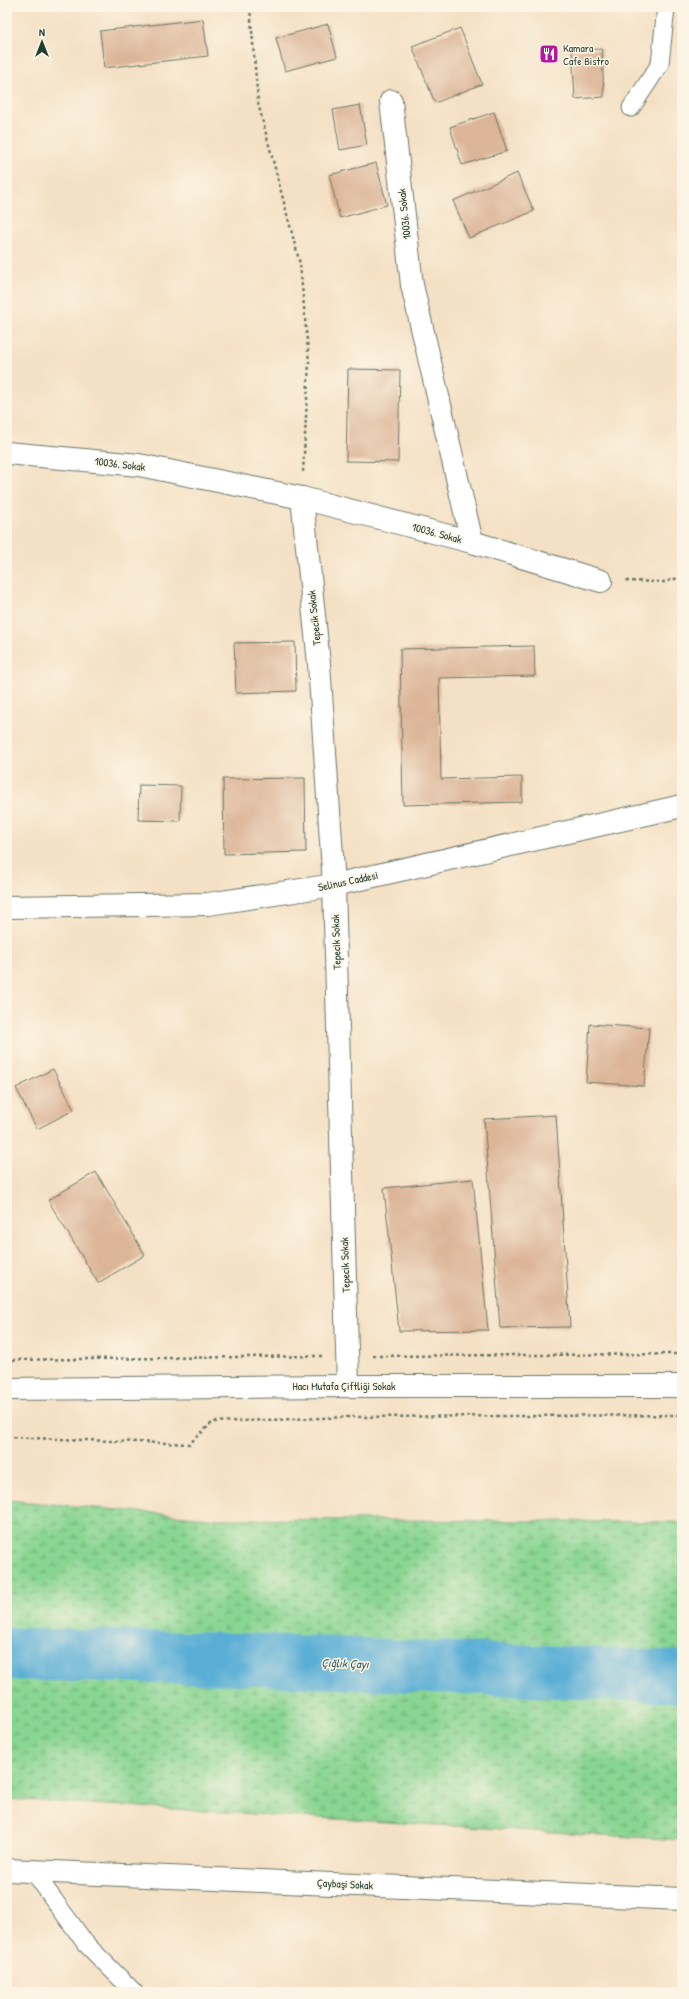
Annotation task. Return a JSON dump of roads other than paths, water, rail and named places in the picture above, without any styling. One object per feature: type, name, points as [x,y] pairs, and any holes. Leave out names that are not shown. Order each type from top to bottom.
[{"type":"street","name":"10036. Sokak","points":[[7,453],[139,465],[302,498],[472,542],[412,285],[391,101]]},
{"type":"street","name":"Tepecik Sokak","points":[[302,498],[319,664],[334,885],[348,1386]]},
{"type":"street","points":[[472,542],[601,581]]},
{"type":"street","name":"Selinus Caddesi","points":[[7,907],[208,904],[334,885],[682,806]]},
{"type":"street","name":"Hacı Mutafa Çiftliği Sokak","points":[[7,1389],[348,1386],[682,1386]]},
{"type":"street","name":"Çaybaşi Sokak","points":[[7,1870],[682,1900]]},
{"type":"lane","points":[[631,108],[660,64],[666,7]]},
{"type":"lane","points":[[33,1871],[86,1944],[134,1992]]},
{"type":"waterway","name":"Çığlık Çayı","points":[[7,1654],[236,1659],[682,1677]]},
{"type":"place","name":"Kamara Cafe Bistro","points":[[549,54]]}]
